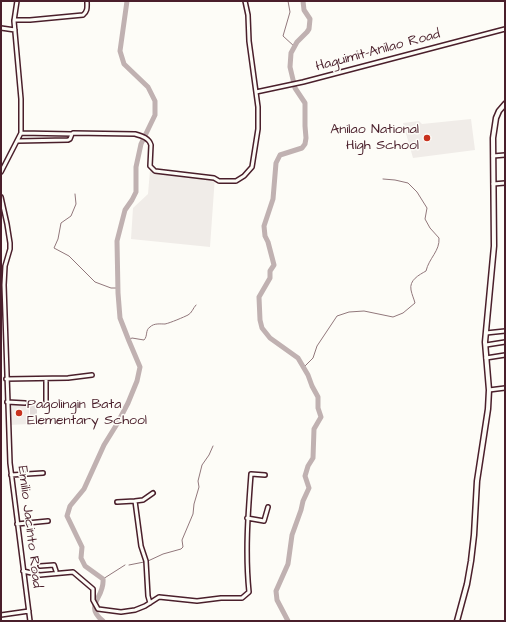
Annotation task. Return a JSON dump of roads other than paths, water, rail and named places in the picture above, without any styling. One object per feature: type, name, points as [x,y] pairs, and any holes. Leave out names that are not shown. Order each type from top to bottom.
[{"type":"street","points":[[1,172],[21,133],[21,100],[14,20],[17,1]]},
{"type":"street","points":[[14,20],[83,15],[86,13],[88,8],[87,1]]},
{"type":"street","points":[[21,133],[141,135],[148,140],[151,145],[150,166],[155,171],[214,178],[219,181],[239,180],[250,170],[253,162],[258,122],[256,92],[249,42],[248,15],[245,1]]},
{"type":"street","points":[[1,28],[15,30]]},
{"type":"street","name":"Haguimit-Anilao Road","points":[[256,92],[303,82],[505,29]]},
{"type":"street","points":[[457,621],[467,584],[471,561],[474,535],[476,481],[486,426],[489,390],[486,358],[486,333],[494,246],[493,156],[495,125],[500,111],[505,104]]},
{"type":"street","points":[[18,140],[68,140],[71,138],[72,134]]},
{"type":"street","points":[[493,156],[505,155]]},
{"type":"street","points":[[493,184],[505,183]]},
{"type":"street","name":"Emilio Jacinto Road","points":[[1,197],[10,243],[10,249],[5,266],[4,285],[6,379],[11,475],[30,621]]},
{"type":"street","points":[[486,333],[505,331]]},
{"type":"street","points":[[486,345],[505,342]]},
{"type":"street","points":[[486,358],[505,355]]},
{"type":"street","points":[[6,379],[73,378],[92,375]]},
{"type":"street","points":[[46,378],[46,401]]},
{"type":"street","points":[[489,390],[505,388]]},
{"type":"street","points":[[7,402],[25,403]]},
{"type":"street","points":[[11,475],[43,473]]},
{"type":"street","points":[[23,570],[40,575],[56,572],[70,572],[76,574],[93,589],[93,600],[98,609],[121,612],[135,610],[159,597],[197,601],[221,598],[242,598],[249,592],[246,563],[247,518],[251,474],[265,474]]},
{"type":"street","points":[[117,502],[143,500],[153,493]]},
{"type":"street","points":[[135,501],[141,546],[146,561],[148,596],[150,603]]},
{"type":"street","points":[[247,518],[264,521],[268,508]]},
{"type":"street","points":[[17,524],[48,521]]},
{"type":"street","points":[[40,566],[54,565],[56,572]]},
{"type":"street","points":[[1,615],[29,611]]},
{"type":"waterway","points":[[103,621],[97,615],[95,610],[96,601],[103,586],[103,579],[85,566],[81,558],[82,547],[67,516],[70,506],[84,489],[104,445],[128,403],[137,381],[140,367],[120,318],[117,241],[125,210],[136,192],[136,167],[141,144],[155,115],[155,101],[148,87],[124,64],[120,51],[127,1]]},
{"type":"waterway","points":[[288,1],[290,12],[283,36],[295,47]]},
{"type":"waterway","points":[[288,621],[277,600],[276,591],[288,564],[292,535],[303,501],[309,488],[305,476],[308,466],[313,458],[314,429],[321,417],[318,408],[318,397],[298,358],[270,338],[262,328],[260,320],[259,297],[270,278],[270,271],[274,265],[265,236],[264,226],[273,199],[276,163],[280,155],[302,148],[305,144],[306,138],[305,103],[295,88],[290,67],[291,53],[297,42],[309,29],[310,19],[304,10],[303,1]]},
{"type":"waterway","points":[[303,368],[313,358],[317,346],[337,316],[349,312],[364,311],[393,317],[403,313],[415,303],[411,290],[412,283],[415,278],[426,271],[427,266],[438,247],[439,238],[430,228],[425,219],[427,208],[417,192],[408,183],[383,179]]},
{"type":"waterway","points":[[75,194],[76,204],[71,216],[61,223],[58,239],[54,248],[69,256],[95,282],[111,288],[118,288]]},
{"type":"waterway","points":[[128,340],[132,338],[144,340],[148,328],[153,325],[165,324],[186,316],[191,313],[196,305]]},
{"type":"waterway","points":[[148,561],[183,547],[182,540],[193,514],[202,465],[213,446]]},
{"type":"waterway","points":[[129,565],[144,562]]},
{"type":"waterway","points":[[103,579],[125,565]]},
{"type":"place","name":"Anilao National High School","points":[[427,138]]},
{"type":"place","name":"Pagolingin Bata Elementary School","points":[[19,413]]}]
